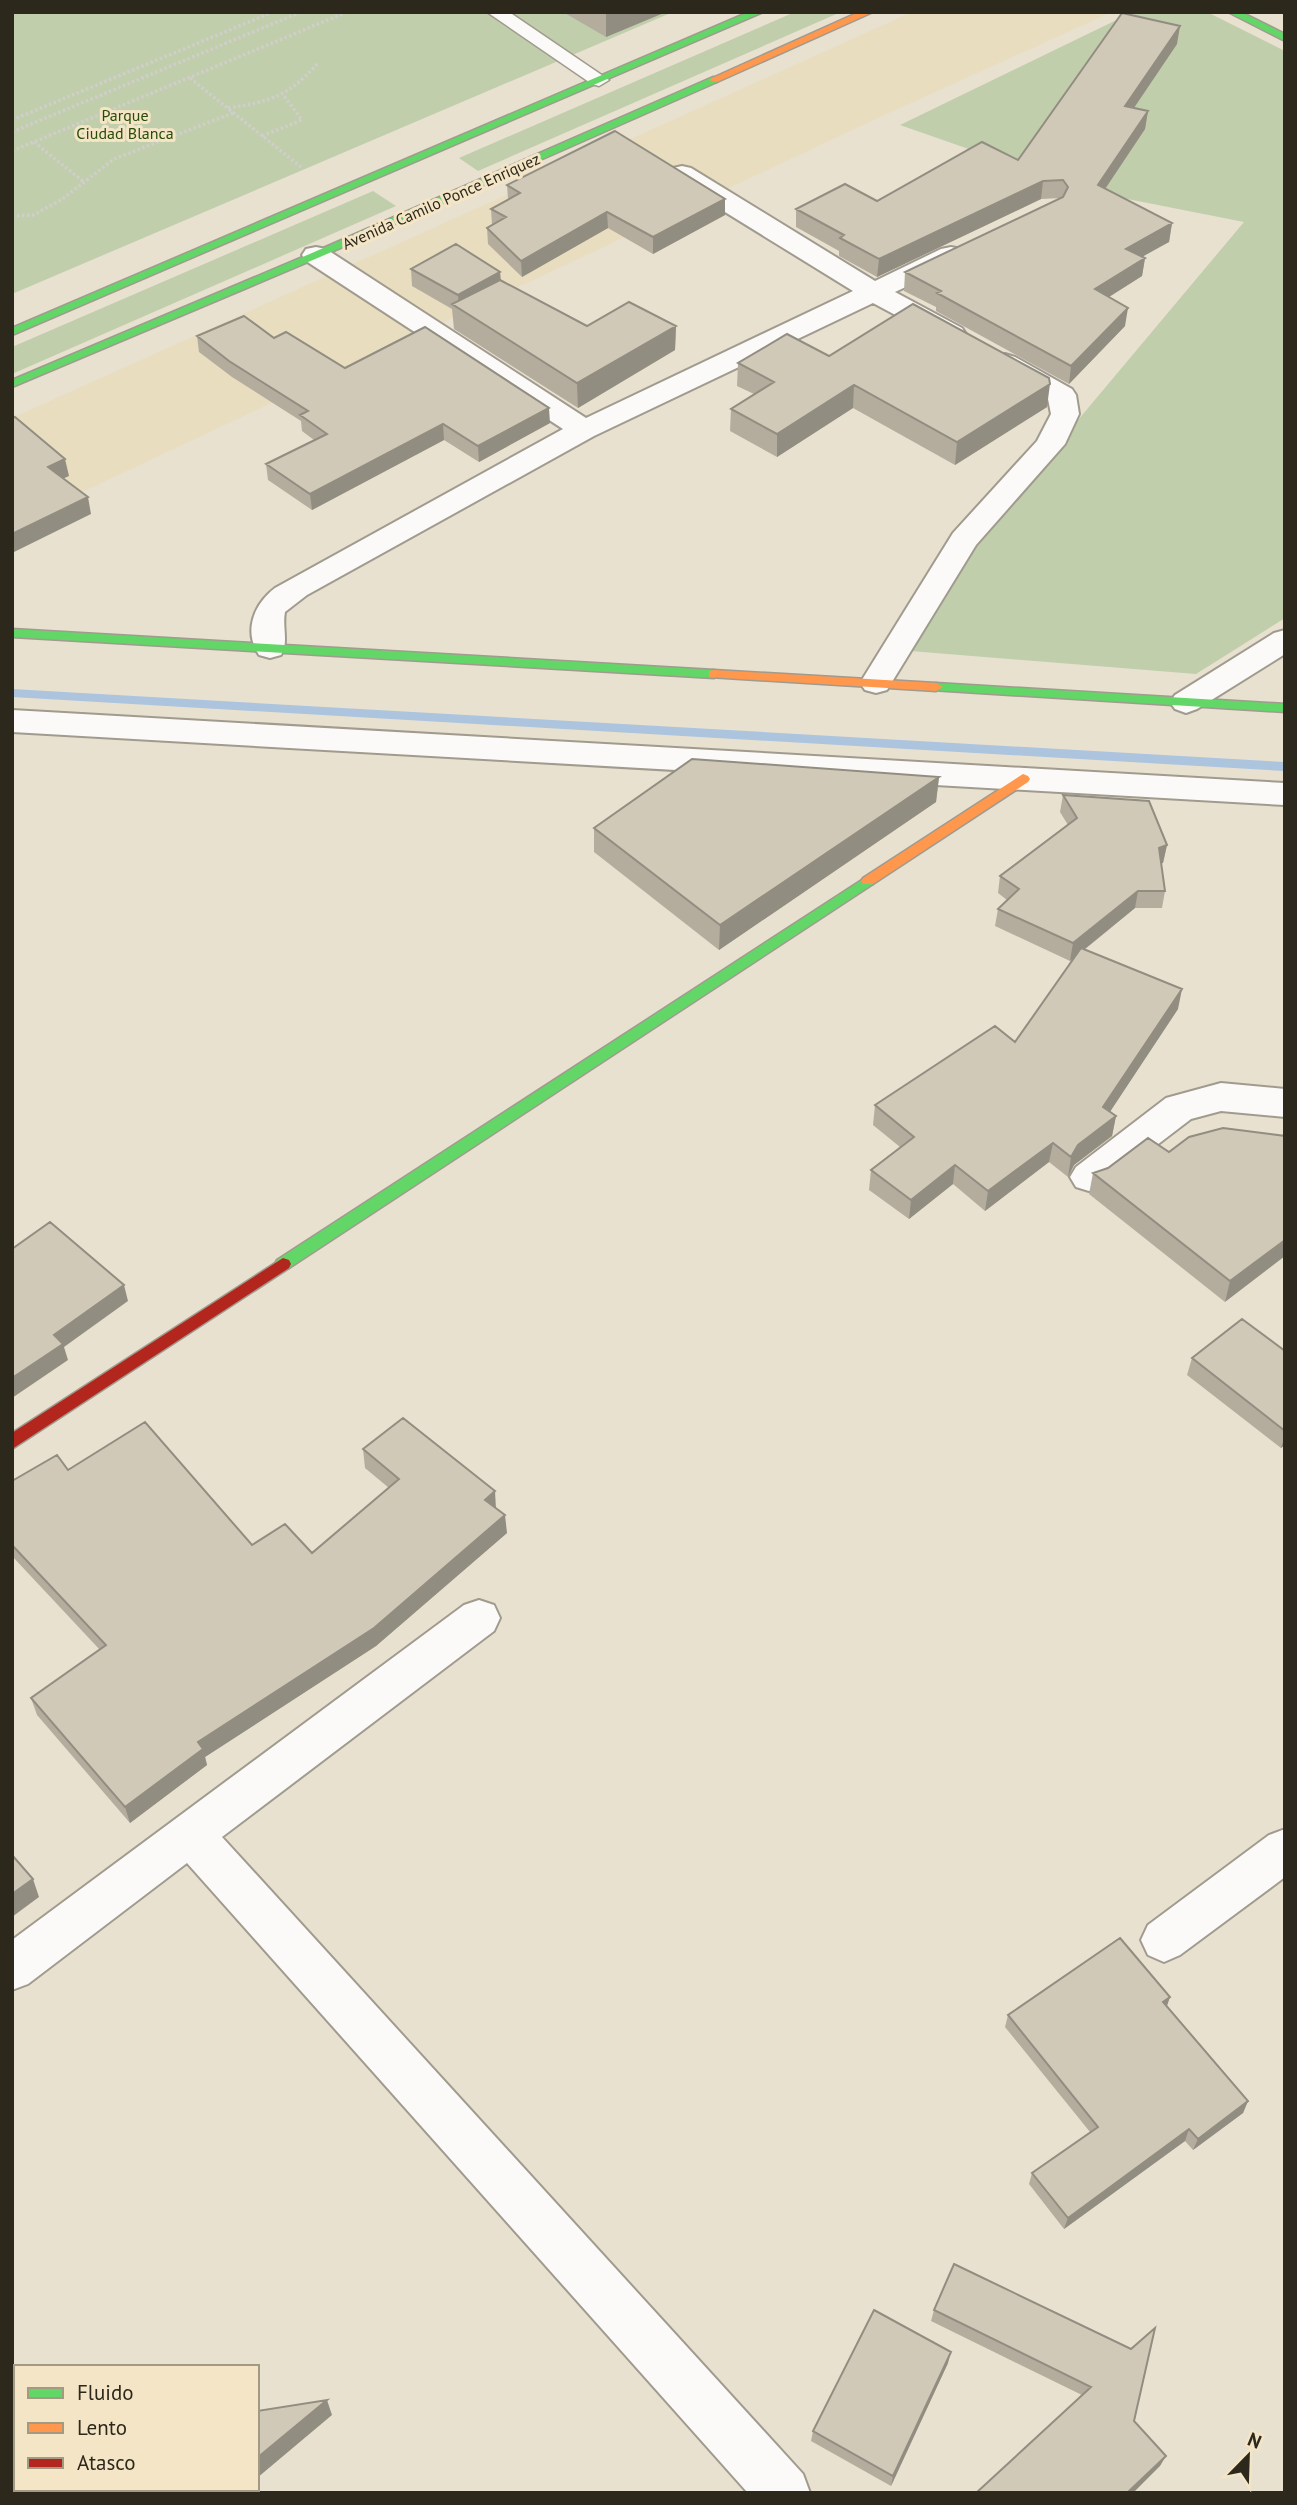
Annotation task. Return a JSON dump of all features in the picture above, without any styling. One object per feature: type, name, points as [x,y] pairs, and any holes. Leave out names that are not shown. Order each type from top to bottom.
[{"type":"main road","points":[[12,332],[758,12]]},
{"type":"main road","name":"Avenida Camilo Ponce Enriquez","points":[[12,384],[316,255],[868,12]]},
{"type":"main road","points":[[1233,12],[1285,38]]},
{"type":"main road","points":[[405,164],[453,195]]},
{"type":"main road","points":[[12,633],[1285,708]]},
{"type":"main road","points":[[12,1442],[1023,779]]},
{"type":"street","points":[[607,128],[630,142]]},
{"type":"street","points":[[665,163],[874,292],[1062,395],[1065,414],[1050,444],[964,540],[876,683]]},
{"type":"street","points":[[270,648],[266,617],[275,602],[584,430],[975,244]]},
{"type":"street","points":[[316,255],[584,430]]},
{"type":"street","points":[[1186,702],[1285,640]]},
{"type":"street","points":[[12,720],[1285,794]]},
{"type":"street","points":[[1089,1177],[1179,1108],[1221,1097],[1285,1104]]},
{"type":"street","points":[[12,1968],[192,1836],[479,1618]]},
{"type":"street","points":[[192,1836],[784,2493]]},
{"type":"street","points":[[1164,1940],[1285,1850]]},
{"type":"lane","points":[[496,12],[599,80]]},
{"type":"path","points":[[12,120],[273,12]]},
{"type":"path","points":[[12,132],[302,12]]},
{"type":"path","points":[[12,151],[347,12]]},
{"type":"path","points":[[227,108],[271,102],[284,96],[304,80],[317,64]]},
{"type":"path","points":[[190,78],[310,174]]},
{"type":"path","points":[[262,136],[302,120],[284,96]]},
{"type":"path","points":[[12,216],[33,215],[61,200],[114,159],[233,113]]},
{"type":"path","points":[[34,142],[84,182]]},
{"type":"shaded area","points":[[912,12],[1112,12],[878,118],[12,525],[12,418]]},
{"type":"green space","name":"Parque Ciudad Blanca","points":[[12,12],[673,12],[12,294]]},
{"type":"green space","points":[[795,12],[841,12],[478,171],[459,158]]},
{"type":"green space","points":[[1133,12],[1207,12],[1285,51],[1285,618],[1196,674],[886,649],[1244,222],[1092,192],[900,125]]},
{"type":"green space","points":[[373,191],[396,206],[12,374],[12,347]]},
{"type":"building","points":[[1122,13],[1180,26],[1125,106],[1148,111],[1098,185],[1172,223],[1126,249],[1145,258],[1095,289],[1128,308],[1071,366],[937,293],[941,291],[905,272],[1063,197],[1068,187],[1063,180],[1043,181],[879,259],[840,238],[844,235],[796,209],[845,184],[877,201],[982,142],[1018,160]]},
{"type":"building","points":[[615,131],[725,199],[653,237],[607,212],[521,261],[487,228],[506,217],[491,209],[520,193],[507,185]]},
{"type":"building","points":[[456,244],[500,272],[458,295],[411,269]]},
{"type":"building","points":[[500,280],[587,326],[629,302],[676,326],[577,383],[452,304]]},
{"type":"building","points":[[913,304],[1049,378],[1050,384],[957,442],[854,385],[777,434],[731,409],[774,382],[738,363],[787,334],[829,356]]},
{"type":"building","points":[[244,316],[274,338],[286,332],[345,368],[425,327],[549,408],[478,446],[443,424],[310,494],[266,464],[327,434],[300,415],[308,411],[229,361],[197,336]]},
{"type":"building","points":[[15,417],[65,459],[48,467],[88,497],[12,534],[12,418]]},
{"type":"building","points":[[692,759],[939,777],[720,925],[594,828]]},
{"type":"building","points":[[1063,795],[1149,801],[1167,845],[1159,848],[1165,891],[1138,891],[1073,943],[998,909],[1019,889],[1000,876],[1077,818]]},
{"type":"building","points":[[1081,948],[1182,989],[1103,1107],[1116,1116],[1078,1145],[1071,1157],[1053,1143],[988,1191],[955,1165],[911,1200],[871,1170],[914,1137],[875,1105],[995,1026],[1015,1042]]},
{"type":"building","points":[[1223,1128],[1285,1136],[1285,1240],[1230,1281],[1093,1173],[1108,1168],[1148,1138],[1169,1152],[1189,1137]]},
{"type":"building","points":[[50,1222],[124,1285],[54,1335],[63,1344],[12,1378],[12,1249]]},
{"type":"building","points":[[1242,1319],[1285,1351],[1285,1431],[1192,1358]]},
{"type":"building","points":[[403,1418],[495,1491],[485,1500],[505,1515],[374,1628],[198,1742],[203,1749],[125,1807],[31,1698],[106,1645],[12,1545],[12,1481],[57,1455],[68,1470],[145,1422],[252,1545],[285,1524],[312,1553],[399,1479],[363,1449]]},
{"type":"building","points":[[12,1855],[33,1879],[12,1894]]},
{"type":"building","points":[[1120,1938],[1170,1997],[1163,2002],[1248,2101],[1198,2139],[1189,2129],[1068,2218],[1032,2173],[1098,2127],[1008,2015]]},
{"type":"building","points":[[954,2264],[1131,2349],[1155,2328],[1134,2421],[1166,2456],[1127,2493],[976,2493],[1091,2387],[934,2310]]},
{"type":"building","points":[[874,2310],[951,2352],[893,2476],[813,2431]]},
{"type":"building","points":[[327,2400],[259,2456],[259,2411]]},
{"type":"building","points":[[12,2449],[14,2491],[218,2491],[12,2493]]},
{"type":"waterway","points":[[12,693],[1285,767]]},
{"type":"traffic: fast","points":[[12,332],[758,12]]},
{"type":"traffic: fast","points":[[1233,12],[1285,38]]},
{"type":"traffic: fast","points":[[12,384],[316,255],[713,80]]},
{"type":"traffic: fast","points":[[12,633],[714,674]]},
{"type":"traffic: fast","points":[[936,687],[1285,708]]},
{"type":"traffic: fast","points":[[283,1264],[868,881]]},
{"type":"traffic: slow","points":[[713,80],[868,12]]},
{"type":"traffic: slow","points":[[714,674],[936,687]]},
{"type":"traffic: slow","points":[[868,881],[1023,779]]},
{"type":"traffic: jam","points":[[12,1442],[283,1264]]}]
